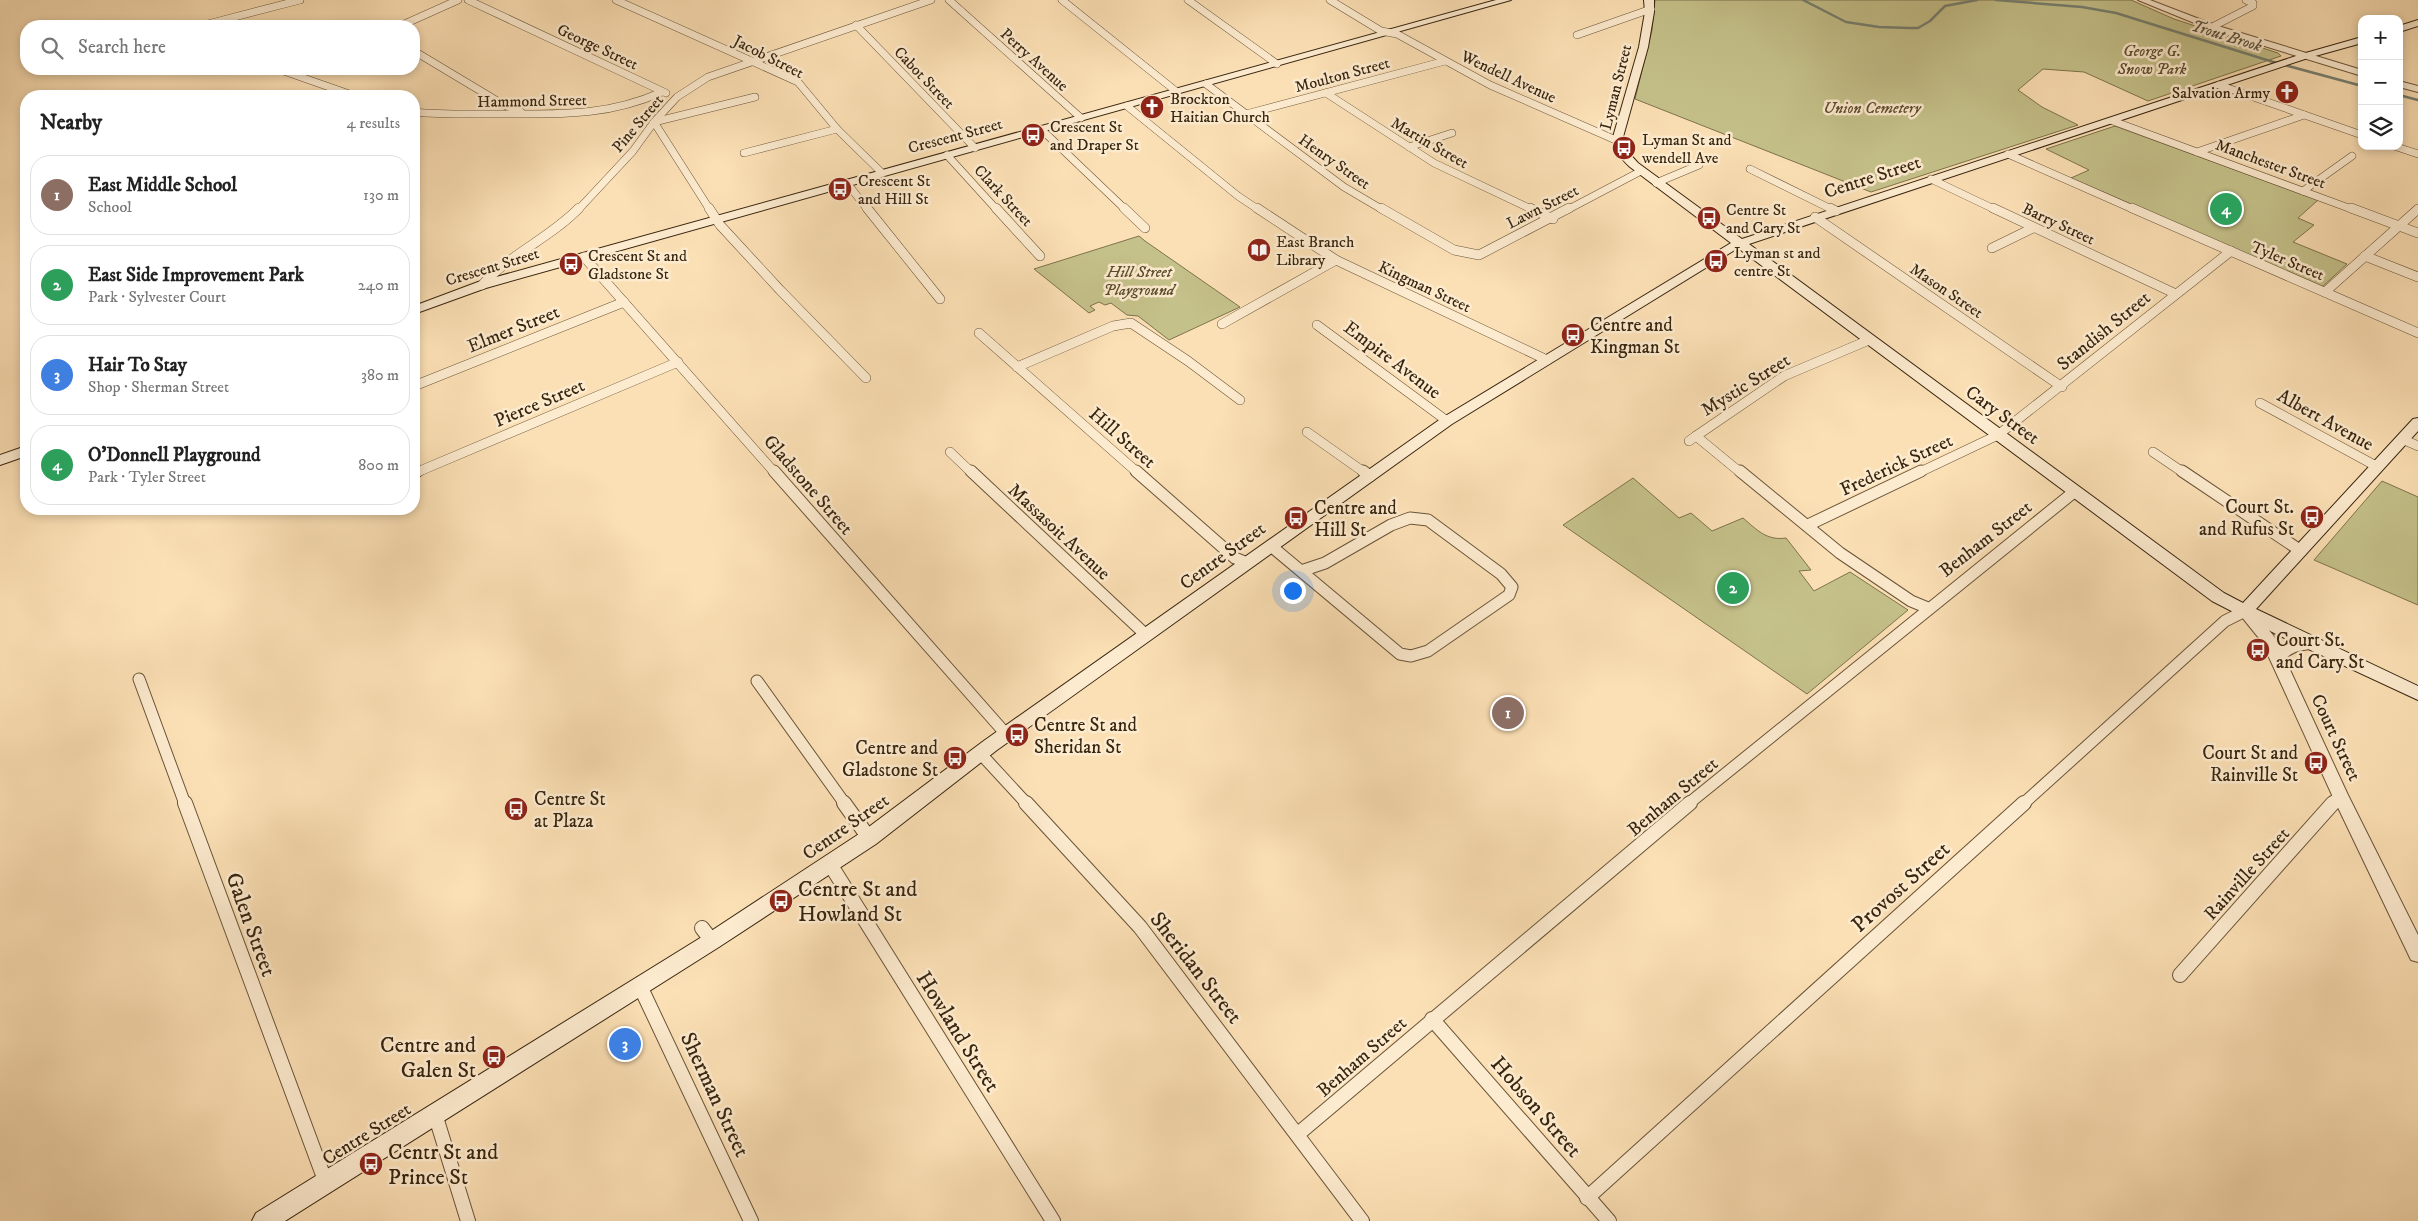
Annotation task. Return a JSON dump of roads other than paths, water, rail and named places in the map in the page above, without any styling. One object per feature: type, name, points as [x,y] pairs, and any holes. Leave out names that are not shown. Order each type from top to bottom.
[{"type":"main road","name":"Crescent Street","points":[[420,308],[482,285],[1506,0]]},
{"type":"main road","name":"Lyman Street","points":[[1650,5],[1618,141],[1623,155],[1656,183],[1740,244]]},
{"type":"main road","points":[[2403,28],[2418,23]]},
{"type":"main road","name":"Centre Street","points":[[264,1221],[640,986],[707,934],[830,864],[869,838],[1006,734],[1447,421],[1717,255],[1740,244],[1815,217],[2305,56],[2358,41]]},
{"type":"main road","name":"Cary Street","points":[[1740,244],[2200,585],[2245,611],[2418,693]]},
{"type":"main road","points":[[2245,611],[2418,422]]},
{"type":"main road","points":[[0,460],[20,453]]},
{"type":"street","points":[[223,20],[300,0]]},
{"type":"street","points":[[413,20],[458,0]]},
{"type":"street","name":"George Street","points":[[468,0],[662,92]]},
{"type":"street","name":"Jacob Street","points":[[616,0],[753,60],[798,82],[837,129],[882,173]]},
{"type":"street","name":"Pine Street","points":[[482,285],[492,274],[562,226],[633,151],[654,122],[677,97],[708,77],[931,0]]},
{"type":"street","name":"Perry Avenue","points":[[949,0],[1081,118]]},
{"type":"street","points":[[1062,0],[1178,92]]},
{"type":"street","points":[[1188,0],[1277,64]]},
{"type":"street","name":"Wendell Avenue","points":[[1330,0],[1381,31],[1397,34],[1490,85],[1618,141]]},
{"type":"street","points":[[2142,0],[2212,28],[2358,72]]},
{"type":"street","points":[[2212,28],[2253,6],[2253,3],[2246,0]]},
{"type":"street","points":[[1577,35],[1650,5]]},
{"type":"street","name":"Cabot Street","points":[[856,25],[975,148]]},
{"type":"street","points":[[420,56],[504,105],[527,114]]},
{"type":"street","name":"Moulton Street","points":[[1246,114],[1445,61]]},
{"type":"street","points":[[295,75],[338,90]]},
{"type":"street","name":"Henry Street","points":[[1206,84],[1344,187],[1454,250]]},
{"type":"street","points":[[2403,85],[2418,89]]},
{"type":"street","points":[[2218,86],[2358,134]]},
{"type":"street","points":[[662,92],[677,97]]},
{"type":"street","name":"Hammond Street","points":[[420,112],[567,116],[597,112],[645,101],[662,92]]},
{"type":"street","name":"Martin Street","points":[[1326,93],[1434,164],[1552,219]]},
{"type":"street","points":[[755,97],[654,122],[717,220],[780,290],[866,378]]},
{"type":"street","name":"Kingman Street","points":[[1127,106],[1238,196],[1336,260],[1547,360]]},
{"type":"street","points":[[2197,152],[2304,115]]},
{"type":"street","name":"Manchester Street","points":[[2113,120],[2418,233]]},
{"type":"street","points":[[744,153],[837,129]]},
{"type":"street","points":[[1042,129],[1145,228]]},
{"type":"street","points":[[1409,148],[1452,133]]},
{"type":"street","points":[[2403,149],[2418,154]]},
{"type":"street","name":"Tyler Street","points":[[2008,154],[2418,333]]},
{"type":"street","name":"Clark Street","points":[[947,155],[1040,256]]},
{"type":"street","points":[[2303,191],[2352,156]]},
{"type":"street","points":[[1656,183],[1699,165]]},
{"type":"street","points":[[1750,169],[1836,211]]},
{"type":"street","name":"Lawn Street","points":[[1454,250],[1479,255],[1552,219],[1641,171]]},
{"type":"street","name":"Barry Street","points":[[1931,179],[2176,294]]},
{"type":"street","points":[[847,183],[940,299]]},
{"type":"street","points":[[2325,292],[2418,208]]},
{"type":"street","name":"Mason Street","points":[[1815,217],[2062,387]]},
{"type":"street","points":[[1992,248],[2033,228]]},
{"type":"street","name":"Standish Street","points":[[1998,436],[2231,251]]},
{"type":"street","points":[[2365,256],[2418,276]]},
{"type":"street","name":"Gladstone Street","points":[[584,257],[1006,734]]},
{"type":"street","points":[[1222,324],[1336,260]]},
{"type":"street","name":"Elmer Street","points":[[420,384],[624,302]]},
{"type":"street","points":[[1017,367],[1120,323],[1131,323],[1188,361],[1240,400]]},
{"type":"street","name":"Empire Avenue","points":[[1317,324],[1447,421]]},
{"type":"street","name":"Hill Street","points":[[979,333],[1235,558],[1247,563]]},
{"type":"street","name":"Mystic Street","points":[[1808,525],[1692,439],[1784,376],[1870,340]]},
{"type":"street","name":"Pierce Street","points":[[420,470],[678,362]]},
{"type":"street","name":"Albert Avenue","points":[[2260,403],[2376,466]]},
{"type":"street","points":[[1308,432],[1370,476]]},
{"type":"street","name":"Frederick Street","points":[[1808,525],[1998,436]]},
{"type":"street","points":[[2402,439],[2418,446]]},
{"type":"street","name":"Massasoit Avenue","points":[[950,452],[1146,635]]},
{"type":"street","points":[[2154,452],[2301,551]]},
{"type":"street","name":"Benham Street","points":[[1298,1134],[1432,1019],[1928,608],[2074,492]]},
{"type":"street","points":[[1271,546],[1400,654],[1411,656],[1428,651],[1509,595],[1512,587],[1501,574],[1428,520],[1410,518],[1391,525],[1325,563],[1301,571]]},
{"type":"street","points":[[1808,525],[1840,552],[1912,601],[1928,608]]},
{"type":"street","name":"Court Street","points":[[2245,611],[2268,639],[2340,795],[2418,954]]},
{"type":"street","name":"Provost Street","points":[[1587,1198],[2225,621],[2245,611]]},
{"type":"street","points":[[2276,658],[2290,645],[2311,643]]},
{"type":"street","name":"Galen Street","points":[[139,680],[326,1183]]},
{"type":"street","points":[[758,681],[869,838]]},
{"type":"street","name":"Sheridan Street","points":[[980,753],[1140,927],[1362,1221]]},
{"type":"street","name":"Rainville Street","points":[[2180,975],[2340,795]]},
{"type":"street","name":"Howland Street","points":[[830,864],[1053,1221]]},
{"type":"street","name":"Sherman Street","points":[[640,986],[751,1221]]},
{"type":"street","name":"Hobson Street","points":[[1432,1019],[1609,1221]]},
{"type":"street","points":[[435,1114],[468,1221]]},
{"type":"waterway","name":"Trout Brook","points":[[1803,0],[1846,22],[1879,27],[1909,28],[1918,28],[1930,21],[1945,6],[1977,0]]},
{"type":"waterway","name":"Trout Brook","points":[[1996,0],[2082,7],[2116,13],[2270,61],[2358,85]]},
{"type":"waterway","name":"Trout Brook","points":[[2403,96],[2418,100]]},
{"type":"place","name":"Salvation Army","points":[[2287,92]]},
{"type":"place","name":"Brockton Haitian Church","points":[[1152,107]]},
{"type":"place","name":"Crescent St and Draper St","points":[[1033,135]]},
{"type":"place","name":"Lyman St and wendell Ave","points":[[1624,148]]},
{"type":"place","name":"Crescent St and Hill St","points":[[840,189]]},
{"type":"place","name":"O'Donnell Playground","points":[[2226,209]]},
{"type":"place","name":"Centre St and Cary St","points":[[1709,218]]},
{"type":"place","name":"East Branch Library","points":[[1259,250]]},
{"type":"place","name":"Lyman st and centre St","points":[[1716,261]]},
{"type":"place","name":"Crescent St and Gladstone St","points":[[571,264]]},
{"type":"place","name":"Centre and Kingman St","points":[[1573,335]]},
{"type":"place","name":"Court St. and Rufus St","points":[[2312,517]]},
{"type":"place","name":"Centre and Hill St","points":[[1296,518]]},
{"type":"place","name":"East Side Improvement Park","points":[[1733,588]]},
{"type":"place","name":"Court St. and Cary St","points":[[2258,650]]},
{"type":"place","name":"East Middle School","points":[[1508,713]]},
{"type":"place","name":"Centre St and Sheridan St","points":[[1017,735]]},
{"type":"place","name":"Centre and Gladstone St","points":[[955,758]]},
{"type":"place","name":"Court St and Rainville St","points":[[2316,763]]},
{"type":"place","name":"Centre St at Plaza","points":[[516,809]]},
{"type":"place","name":"Centre St and Howland St","points":[[781,901]]},
{"type":"place","name":"Hair To Stay","points":[[625,1044]]},
{"type":"place","name":"Centre and Galen St","points":[[494,1057]]},
{"type":"place","name":"Centr St and Prince St","points":[[371,1164]]},
{"type":"park label","name":"George G. Snow Park","points":[[2152,59]]},
{"type":"park label","name":"Union Cemetery","points":[[1872,107]]},
{"type":"park label","name":"Hill Street Playground","points":[[1139,280]]}]
